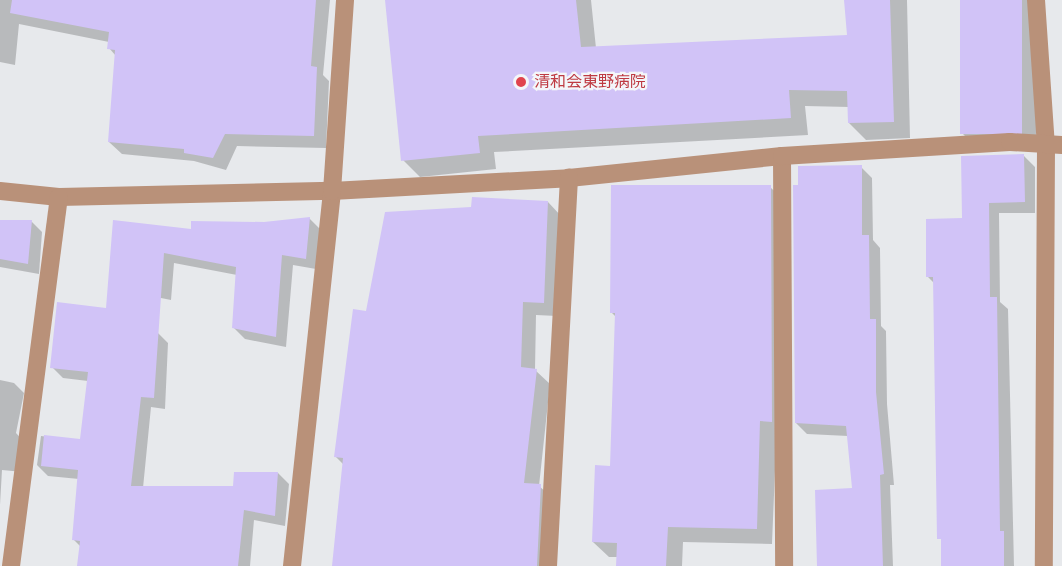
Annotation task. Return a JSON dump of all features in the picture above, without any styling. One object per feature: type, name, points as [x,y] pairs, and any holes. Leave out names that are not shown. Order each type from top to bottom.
[{"type":"street","points":[[292,566],[332,191],[345,0]]},
{"type":"street","points":[[1035,0],[1054,145],[1044,566]]},
{"type":"street","points":[[0,191],[59,197],[332,191],[569,178],[782,156],[1010,142],[1054,145]]},
{"type":"street","points":[[782,156],[784,566]]},
{"type":"street","points":[[548,566],[569,178]]},
{"type":"street","points":[[11,566],[59,197]]},
{"type":"building","points":[[12,0],[316,0],[311,66],[317,67],[314,136],[225,134],[213,158],[184,153],[184,149],[108,142],[115,50],[107,49],[109,32],[10,13]]},
{"type":"building","points":[[385,0],[576,0],[581,47],[847,35],[844,0],[890,0],[894,122],[848,123],[847,91],[789,90],[791,118],[478,136],[480,153],[401,161]]},
{"type":"building","points":[[960,0],[1022,0],[1022,134],[960,134]]},
{"type":"building","points":[[1024,154],[1025,202],[989,203],[990,297],[997,297],[1000,531],[1004,531],[1004,566],[941,566],[941,539],[937,539],[933,277],[926,277],[926,219],[962,218],[961,156]]},
{"type":"building","points":[[862,165],[862,235],[869,235],[870,319],[876,319],[876,392],[884,474],[880,475],[883,566],[817,566],[815,490],[852,488],[846,426],[795,423],[793,185],[798,185],[798,166]]},
{"type":"building","points":[[611,185],[771,185],[772,422],[760,421],[757,529],[668,527],[666,566],[616,566],[617,543],[592,542],[595,465],[610,466],[615,313],[610,313]]},
{"type":"building","points":[[472,197],[548,201],[544,303],[523,302],[521,367],[537,369],[524,483],[541,484],[537,566],[332,566],[343,458],[334,457],[353,309],[366,311],[385,212],[471,207]]},
{"type":"building","points":[[310,217],[306,259],[282,255],[276,337],[232,328],[236,267],[164,253],[154,398],[141,397],[131,486],[233,486],[234,472],[278,472],[275,516],[244,510],[238,566],[77,566],[80,541],[72,540],[78,470],[41,466],[44,435],[80,439],[88,372],[50,368],[57,302],[106,308],[113,220],[191,229],[191,221],[264,222]]},
{"type":"building","points":[[0,220],[32,220],[28,264],[0,259]]},
{"type":"place","name":"清和会東野病院","points":[[521,82]]}]
